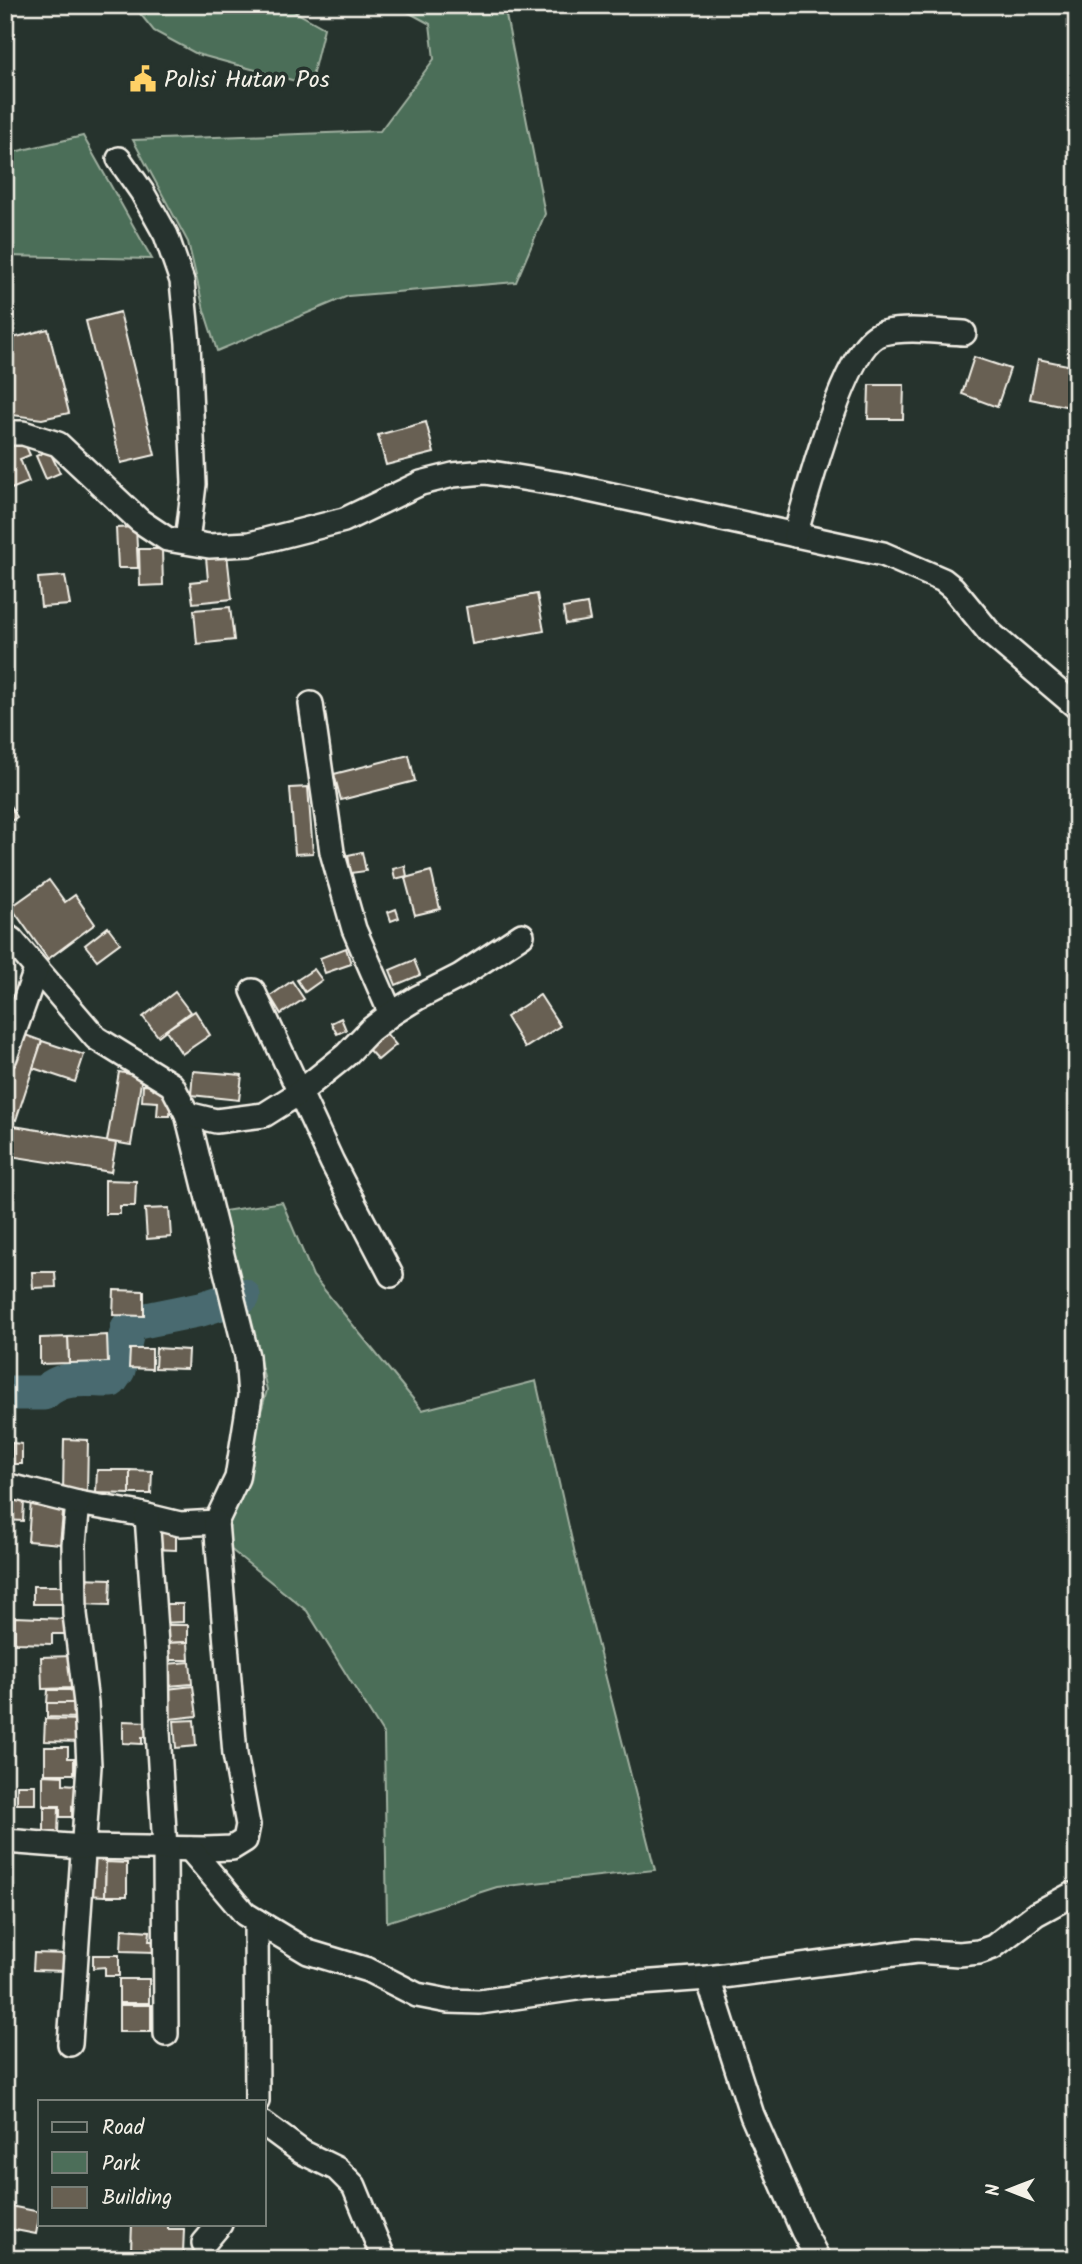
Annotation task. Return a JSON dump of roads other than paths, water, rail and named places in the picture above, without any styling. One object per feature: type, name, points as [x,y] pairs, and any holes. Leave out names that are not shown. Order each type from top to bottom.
[{"type":"street","points":[[120,159],[166,235],[182,281],[188,343],[194,484],[187,542]]},
{"type":"street","points":[[795,535],[828,426],[848,375],[865,345],[881,333],[964,333]]},
{"type":"street","points":[[5,433],[23,433],[58,444],[140,521],[167,539],[209,546],[250,544],[344,520],[421,483],[453,475],[485,472],[566,485],[883,554],[943,580],[953,588],[990,633],[1077,707]]},
{"type":"street","points":[[311,704],[332,852],[354,929],[391,1014]]},
{"type":"street","points":[[5,935],[96,1038],[172,1085],[187,1114],[247,1356],[250,1396],[237,1478],[216,1522],[234,1742],[248,1833],[245,1840],[232,1848],[190,1849],[5,1842]]},
{"type":"street","points":[[187,1114],[216,1121],[264,1115],[299,1093],[391,1014],[460,976],[523,935]]},
{"type":"street","points":[[5,1057],[36,970]]},
{"type":"street","points":[[253,991],[332,1162],[391,1275]]},
{"type":"street","points":[[5,1485],[180,1524],[216,1522]]},
{"type":"street","points":[[70,2044],[89,1766],[86,1703],[75,1614],[74,1544],[78,1503]]},
{"type":"street","points":[[147,1516],[157,1658],[165,1848],[166,2034]]},
{"type":"street","points":[[190,1849],[245,1914],[308,1952],[368,1970],[418,1995],[448,2001],[480,2002],[584,1987],[708,1978],[917,1951],[959,1954],[979,1952],[993,1947],[1036,1914],[1070,1895]]},
{"type":"street","points":[[256,1921],[257,2100]]},
{"type":"street","points":[[708,1978],[752,2116],[818,2259]]},
{"type":"street","points":[[266,2125],[302,2152],[337,2169],[354,2186],[384,2259]]},
{"type":"street","points":[[204,2243],[218,2226]]},
{"type":"waterway","points":[[5,1393],[44,1393],[67,1381],[111,1380],[118,1370],[128,1328],[137,1322],[201,1309],[243,1296]]},
{"type":"place","name":"Polisi Hutan Pos","points":[[143,79]]}]
